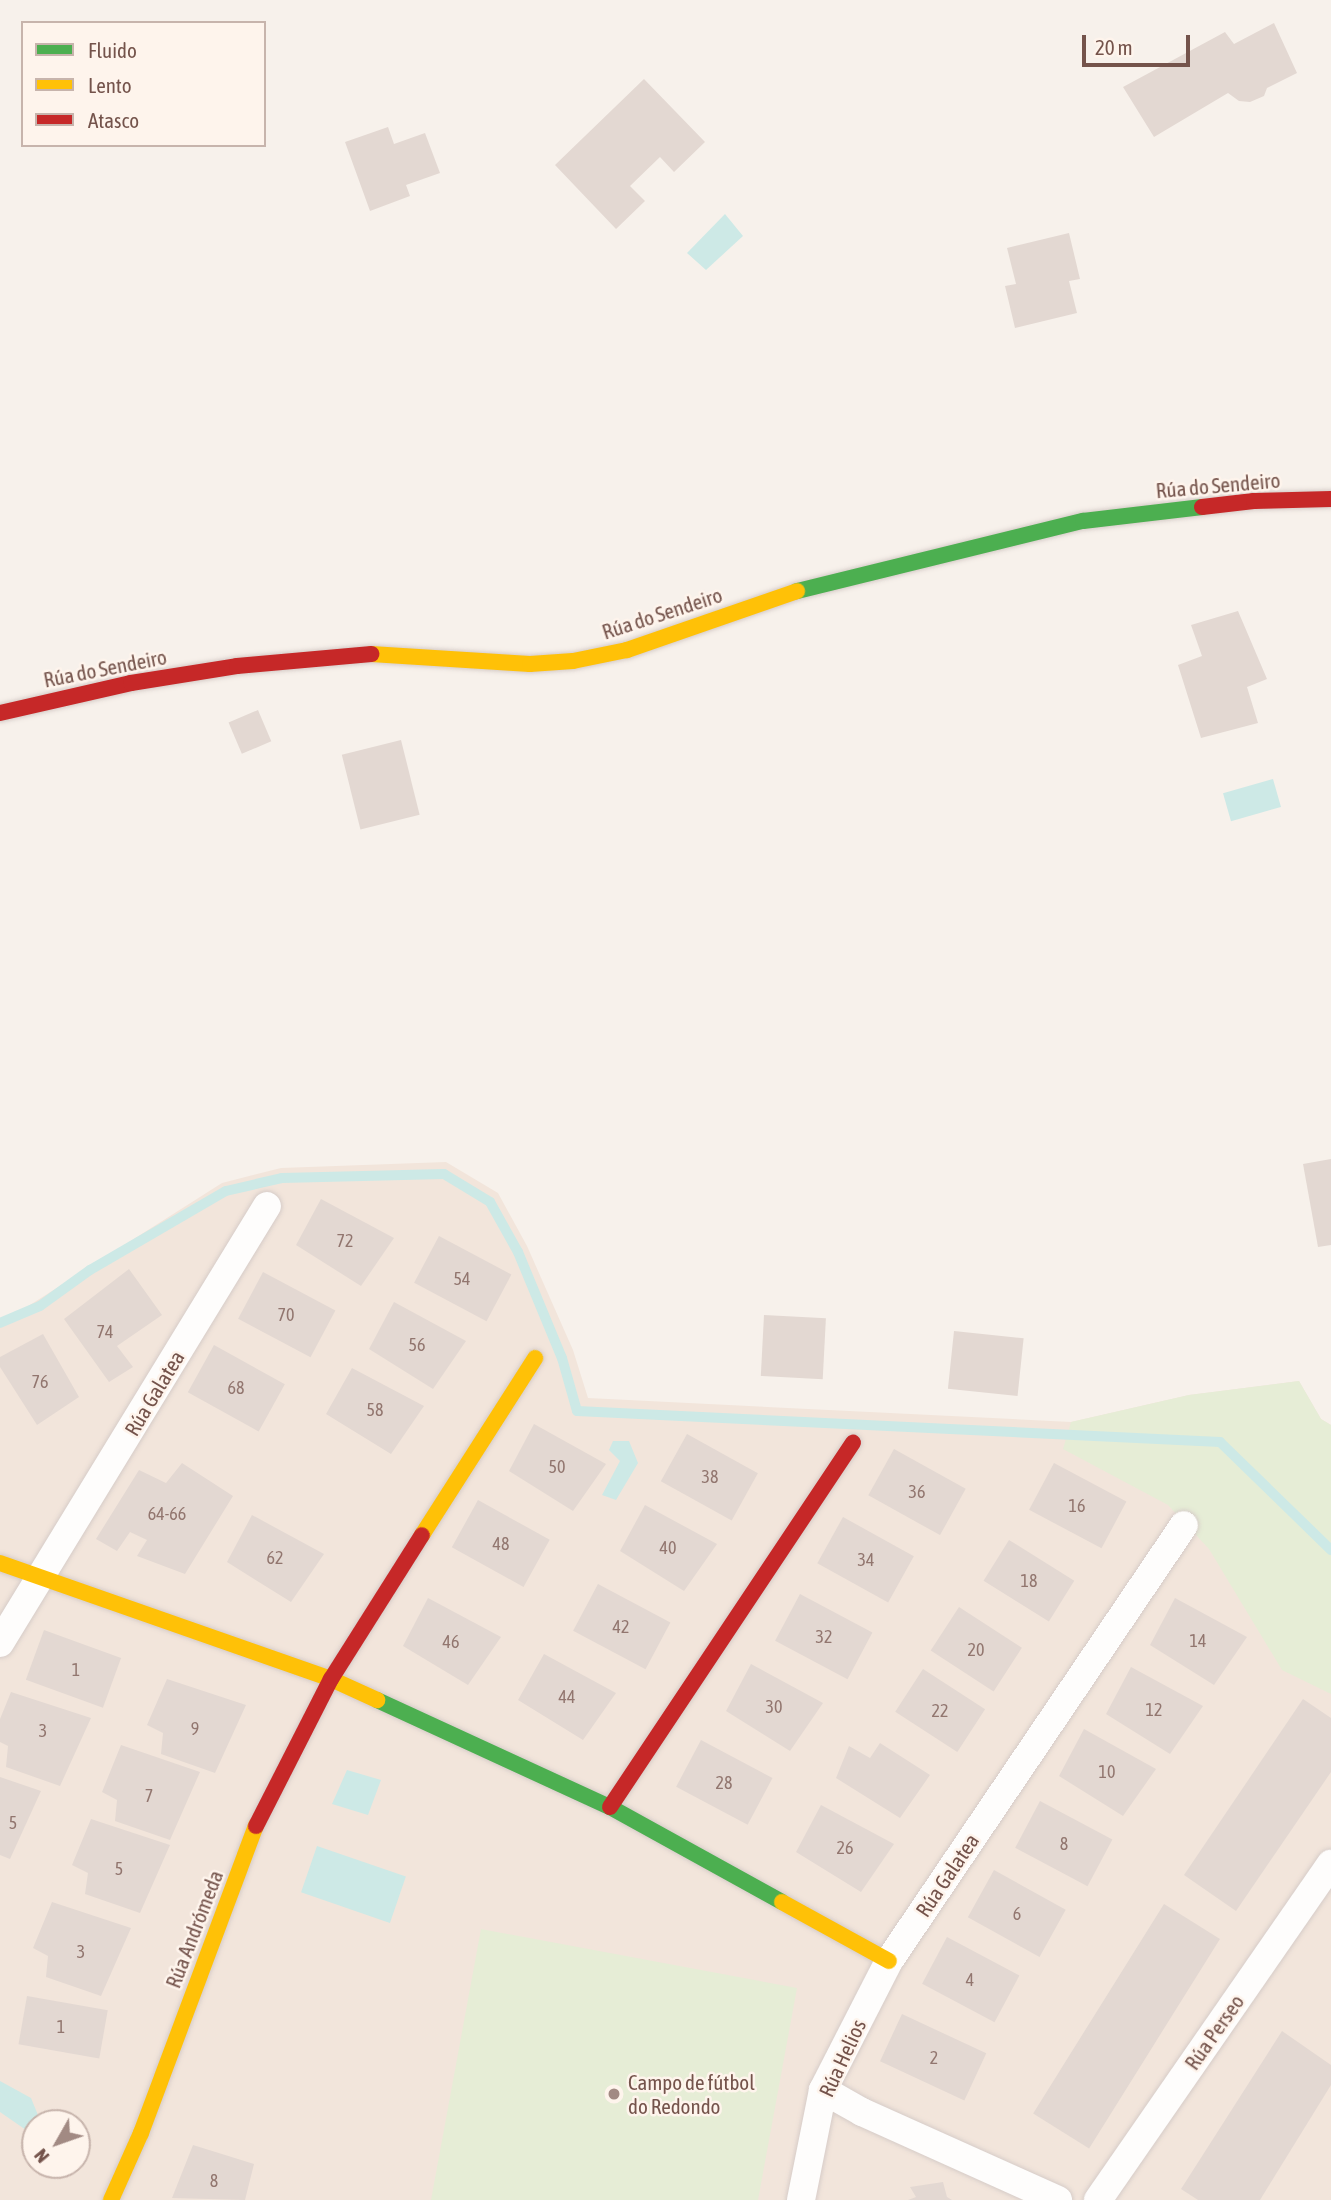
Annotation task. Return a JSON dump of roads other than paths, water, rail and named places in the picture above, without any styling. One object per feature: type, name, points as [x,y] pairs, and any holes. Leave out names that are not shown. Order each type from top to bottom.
[{"type":"street","name":"Rúa do Sendeiro","points":[[0,713],[131,683],[237,666],[337,656],[384,653],[530,664],[573,661],[626,650],[793,592],[1083,521],[1254,501],[1331,499]]},
{"type":"street","name":"Rúa Galatea","points":[[0,1643],[267,1206]]},
{"type":"street","points":[[331,1679],[535,1358]]},
{"type":"street","points":[[610,1807],[853,1443]]},
{"type":"street","name":"Rúa Galatea","points":[[889,1961],[1184,1525]]},
{"type":"street","points":[[0,1563],[331,1679],[610,1807],[889,1961]]},
{"type":"street","name":"Rúa Andrómeda","points":[[111,2200],[141,2133],[259,1819],[331,1679]]},
{"type":"street","name":"Rúa Perseo","points":[[1098,2200],[1331,1864]]},
{"type":"street","name":"Rúa Helios","points":[[801,2200],[823,2090],[889,1961]]},
{"type":"street","points":[[823,2090],[862,2112],[1058,2200]]},
{"type":"water","points":[[725,214],[743,236],[706,270],[687,253]]},
{"type":"water","points":[[1273,779],[1281,807],[1231,821],[1223,793]]},
{"type":"water","points":[[613,1441],[629,1441],[638,1463],[616,1500],[602,1495],[620,1461],[609,1450]]},
{"type":"water","points":[[347,1770],[381,1780],[368,1815],[332,1804]]},
{"type":"water","points":[[317,1846],[406,1877],[390,1923],[301,1892]]},
{"type":"water","points":[[0,2081],[31,2098],[36,2109],[21,2109],[21,2127],[0,2112]]},
{"type":"waterway","points":[[0,1323],[40,1306],[90,1270],[226,1191],[282,1178],[444,1174],[490,1202],[518,1252],[562,1358],[577,1411],[1220,1442],[1331,1550]]},
{"type":"place","name":"Campo de fútbol do Redondo","points":[[614,2094]]}]
